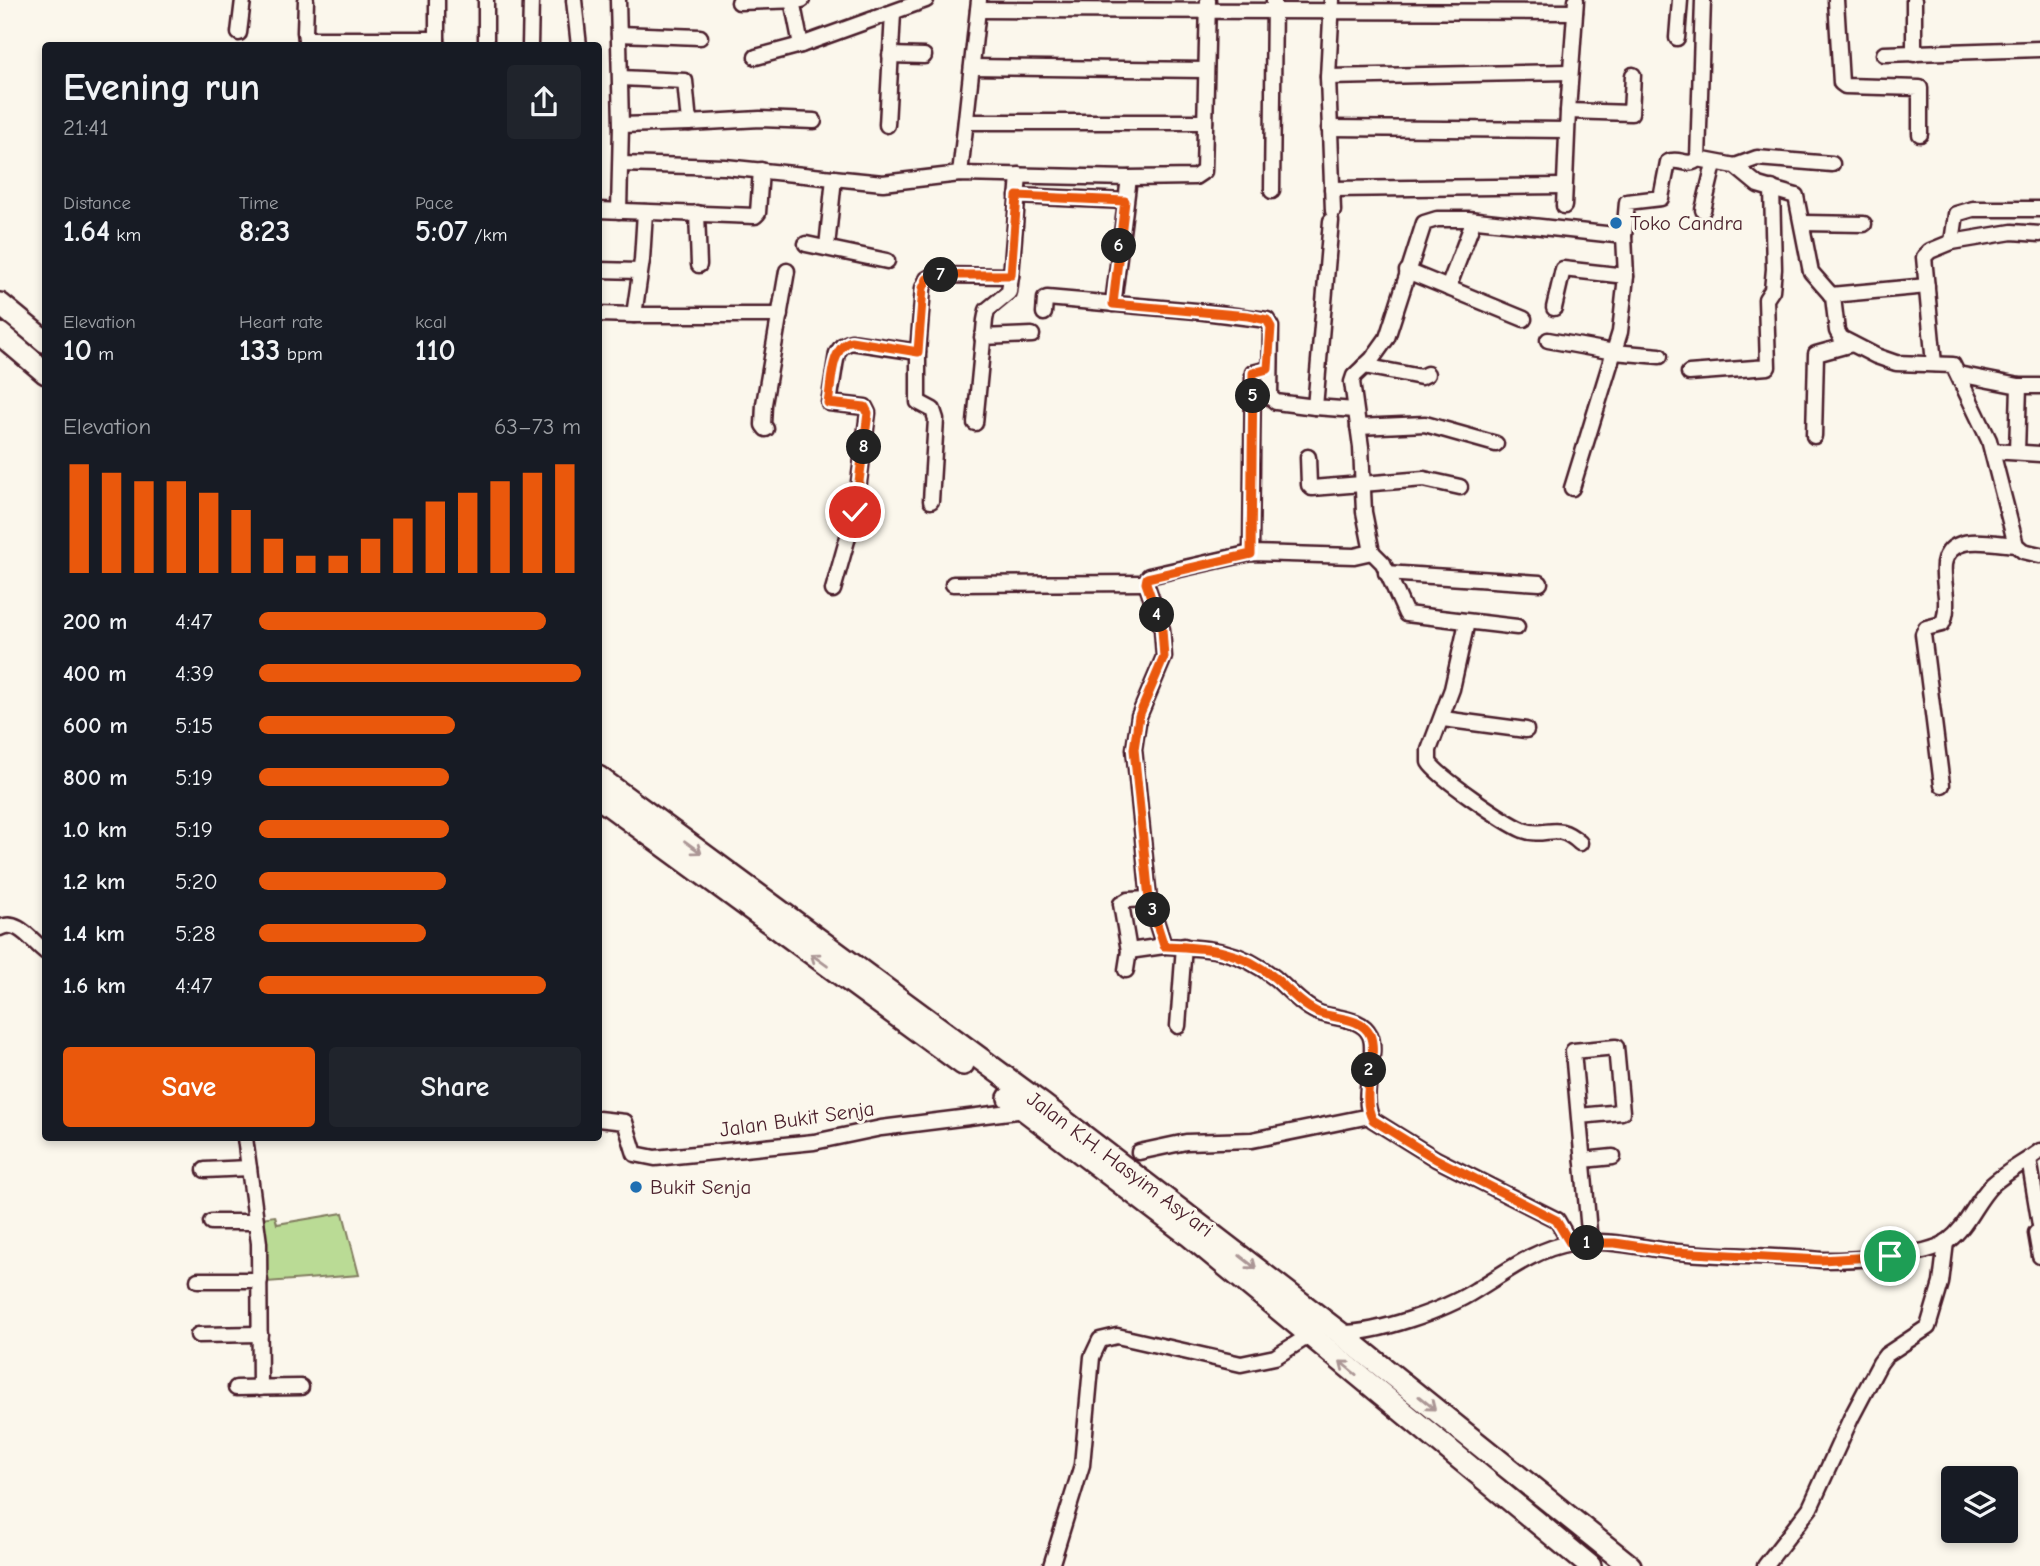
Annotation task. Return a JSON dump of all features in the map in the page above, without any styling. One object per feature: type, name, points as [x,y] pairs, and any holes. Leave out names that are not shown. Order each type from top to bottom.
[{"type":"highway","points":[[0,304],[42,339]]},
{"type":"highway","points":[[0,334],[42,370]]},
{"type":"highway","name":"Jalan K.H. Hasyim Asy'ari","points":[[602,781],[1043,1105],[1340,1333],[1630,1566]]},
{"type":"highway","name":"Jalan K.H. Hasyim Asy'ari","points":[[602,800],[1025,1110],[1181,1229],[1591,1566]]},
{"type":"highway","points":[[1466,1434],[1472,1454],[1549,1516],[1548,1524],[1538,1523]]},
{"type":"highway","points":[[1576,1523],[1566,1519],[1562,1526],[1611,1566]]},
{"type":"street","points":[[239,33],[243,0]]},
{"type":"street","points":[[306,0],[306,42],[438,42],[437,0]]},
{"type":"street","points":[[486,0],[486,42]]},
{"type":"street","points":[[530,42],[531,0]]},
{"type":"street","points":[[574,0],[579,42]]},
{"type":"street","points":[[618,0],[621,78],[619,211]]},
{"type":"street","points":[[792,0],[801,45]]},
{"type":"street","points":[[739,2],[802,0]]},
{"type":"street","points":[[756,57],[801,45],[926,0]]},
{"type":"street","points":[[1677,38],[1680,0]]},
{"type":"street","points":[[1698,159],[1703,0]]},
{"type":"street","points":[[1836,0],[1841,83],[1845,86],[1920,88],[1920,134]]},
{"type":"street","points":[[1914,0],[1914,54]]},
{"type":"street","points":[[960,174],[979,5],[1576,6],[1567,111],[1564,206]]},
{"type":"street","points":[[621,164],[725,167],[896,183],[960,174],[1129,178],[1200,175],[1204,171],[1207,5]]},
{"type":"street","points":[[1272,191],[1274,5]]},
{"type":"street","points":[[1315,407],[1332,216],[1328,77],[1332,6]]},
{"type":"street","points":[[887,125],[892,13]]},
{"type":"street","points":[[619,34],[700,37]]},
{"type":"street","points":[[1884,54],[2040,49]]},
{"type":"street","points":[[890,55],[924,56]]},
{"type":"street","points":[[972,67],[1204,70]]},
{"type":"street","points":[[1328,77],[1570,72]]},
{"type":"street","points":[[1567,111],[1631,113],[1633,75]]},
{"type":"street","points":[[621,78],[685,81],[690,122]]},
{"type":"street","points":[[621,125],[814,121]]},
{"type":"street","points":[[966,122],[1205,122]]},
{"type":"street","points":[[1329,128],[1566,130]]},
{"type":"street","points":[[1572,488],[1620,332],[1626,276],[1624,236],[1627,202],[1661,198],[1668,162],[1673,160],[1689,163],[1698,159],[1735,166],[1757,158],[1832,164]]},
{"type":"street","points":[[1703,209],[1714,164]]},
{"type":"street","points":[[1735,166],[1758,185],[1796,196],[1811,272],[1831,295],[1838,335],[1896,363],[1950,364],[1958,374],[1992,451],[2016,545],[2023,551],[2040,555]]},
{"type":"street","points":[[602,210],[755,215],[758,213],[761,170]]},
{"type":"street","points":[[975,423],[982,337],[987,310],[1009,292],[1019,175]]},
{"type":"street","points":[[827,247],[834,178]]},
{"type":"street","points":[[1113,304],[1129,178]]},
{"type":"street","points":[[1332,189],[1564,186]]},
{"type":"street","points":[[1689,373],[1768,367],[1766,299],[1772,290],[1774,269],[1772,188]]},
{"type":"street","points":[[1017,196],[1125,201]]},
{"type":"street","points":[[1952,242],[1954,216],[1962,211],[2040,209]]},
{"type":"street","points":[[634,315],[645,212]]},
{"type":"street","points":[[697,213],[699,265]]},
{"type":"street","points":[[1517,627],[1406,614],[1382,563],[1372,552],[1366,529],[1353,379],[1387,338],[1424,223],[1437,219],[1474,220],[1624,236]]},
{"type":"street","points":[[1448,288],[1474,220]]},
{"type":"street","points":[[1802,223],[1864,224]]},
{"type":"street","points":[[1934,364],[1924,257],[1930,251],[1952,242],[2012,232],[2040,234]]},
{"type":"street","points":[[806,244],[887,261]]},
{"type":"street","points":[[1554,308],[1563,269],[1626,276]]},
{"type":"street","points":[[602,270],[639,271]]},
{"type":"street","points":[[766,429],[763,425],[764,404],[787,271]]},
{"type":"street","points":[[1408,271],[1524,319]]},
{"type":"street","points":[[931,501],[936,419],[933,410],[918,402],[918,352],[923,288],[927,279],[934,275],[1011,275]]},
{"type":"street","points":[[1831,295],[1927,286]]},
{"type":"street","points":[[1044,313],[1045,299],[1048,298],[1267,320],[1271,327],[1268,369],[1269,392],[1273,401],[1355,410]]},
{"type":"street","points":[[602,314],[780,316]]},
{"type":"street","points":[[982,337],[1032,335]]},
{"type":"street","points":[[1548,340],[1614,352],[1660,356]]},
{"type":"street","points":[[833,590],[855,512],[868,413],[865,407],[828,403],[837,353],[851,341],[918,352]]},
{"type":"street","points":[[1814,436],[1816,354],[1852,344]]},
{"type":"street","points":[[1364,366],[1421,377],[1427,374]]},
{"type":"street","points":[[1251,554],[1253,373],[1268,369]]},
{"type":"street","points":[[1958,374],[2019,386],[2040,386]]},
{"type":"street","points":[[2017,452],[2019,386]]},
{"type":"street","points":[[1357,426],[1425,424],[1496,444]]},
{"type":"street","points":[[1992,451],[2040,454]]},
{"type":"street","points":[[1308,457],[1310,487],[1424,479],[1460,487]]},
{"type":"street","points":[[1942,785],[1923,634],[1926,628],[1942,624],[1946,615],[1944,564],[1949,551],[1956,545],[1967,542],[2016,545]]},
{"type":"street","points":[[1164,946],[1149,899],[1134,737],[1145,698],[1159,673],[1164,646],[1162,629],[1146,583],[1149,576],[1251,554],[1354,556],[1372,552]]},
{"type":"street","points":[[1386,573],[1539,583]]},
{"type":"street","points":[[954,584],[1146,583]]},
{"type":"street","points":[[1467,622],[1443,719],[1429,750],[1428,757],[1432,767],[1524,830],[1566,831],[1580,843]]},
{"type":"street","points":[[1443,719],[1526,730]]},
{"type":"street","points":[[1126,970],[1129,951],[1121,904],[1128,900],[1149,899]]},
{"type":"street","points":[[0,928],[15,926],[42,950]]},
{"type":"street","points":[[1129,951],[1184,946],[1245,957],[1316,1012],[1344,1018],[1368,1032],[1371,1043],[1368,1087],[1370,1116]]},
{"type":"street","points":[[1178,1026],[1184,946]]},
{"type":"street","points":[[1579,1116],[1622,1112],[1616,1047],[1573,1051],[1590,1243]]},
{"type":"street","name":"Jalan Bukit Senja","points":[[602,1119],[625,1122],[635,1154],[655,1158],[814,1142],[881,1128],[1025,1110]]},
{"type":"street","points":[[1139,1152],[1186,1142],[1252,1139],[1370,1116],[1436,1159],[1556,1220],[1570,1243]]},
{"type":"street","points":[[245,1141],[260,1280],[260,1388]]},
{"type":"street","points":[[1340,1333],[1359,1334],[1377,1329],[1458,1300],[1519,1262],[1570,1243],[1615,1243],[1686,1253],[1844,1260],[1914,1252],[1947,1242],[1965,1224],[1990,1187],[2035,1155]]},
{"type":"street","points":[[2035,1155],[2040,1225]]},
{"type":"street","points":[[1583,1160],[1613,1157]]},
{"type":"street","points":[[205,1170],[249,1168]]},
{"type":"street","points":[[211,1222],[256,1222]]},
{"type":"street","points":[[2040,1232],[2036,1233],[2040,1256]]},
{"type":"street","points":[[1765,1566],[1810,1508],[1851,1418],[1880,1363],[1886,1355],[1928,1327],[1941,1283],[1947,1242]]},
{"type":"street","points":[[198,1280],[260,1280]]},
{"type":"street","points":[[198,1335],[260,1334]]},
{"type":"street","points":[[1051,1566],[1078,1485],[1092,1357],[1100,1340],[1117,1336],[1241,1364],[1275,1357],[1311,1337]]},
{"type":"street","points":[[236,1388],[301,1387]]},
{"type":"green space","points":[[343,1213],[359,1275],[267,1282],[260,1218],[275,1216],[277,1224]]},
{"type":"place","name":"Toko Candra","points":[[1616,223]]},
{"type":"place","name":"Bukit Senja","points":[[636,1187]]},
{"type":"route","points":[[855,512],[868,413],[865,407],[828,403],[837,353],[842,346],[851,341],[918,352],[923,288],[927,279],[934,275],[1011,275],[1017,196],[1125,201],[1113,304],[1248,316],[1271,323],[1268,369],[1256,370],[1253,373],[1251,554],[1147,577],[1146,583],[1162,629],[1164,657],[1139,716],[1134,749],[1149,899],[1164,946],[1200,947],[1245,957],[1316,1012],[1344,1018],[1363,1027],[1368,1032],[1371,1043],[1368,1087],[1369,1111],[1373,1120],[1436,1159],[1556,1220],[1562,1225],[1570,1243],[1615,1243],[1675,1252],[1821,1260],[1890,1256]]}]
